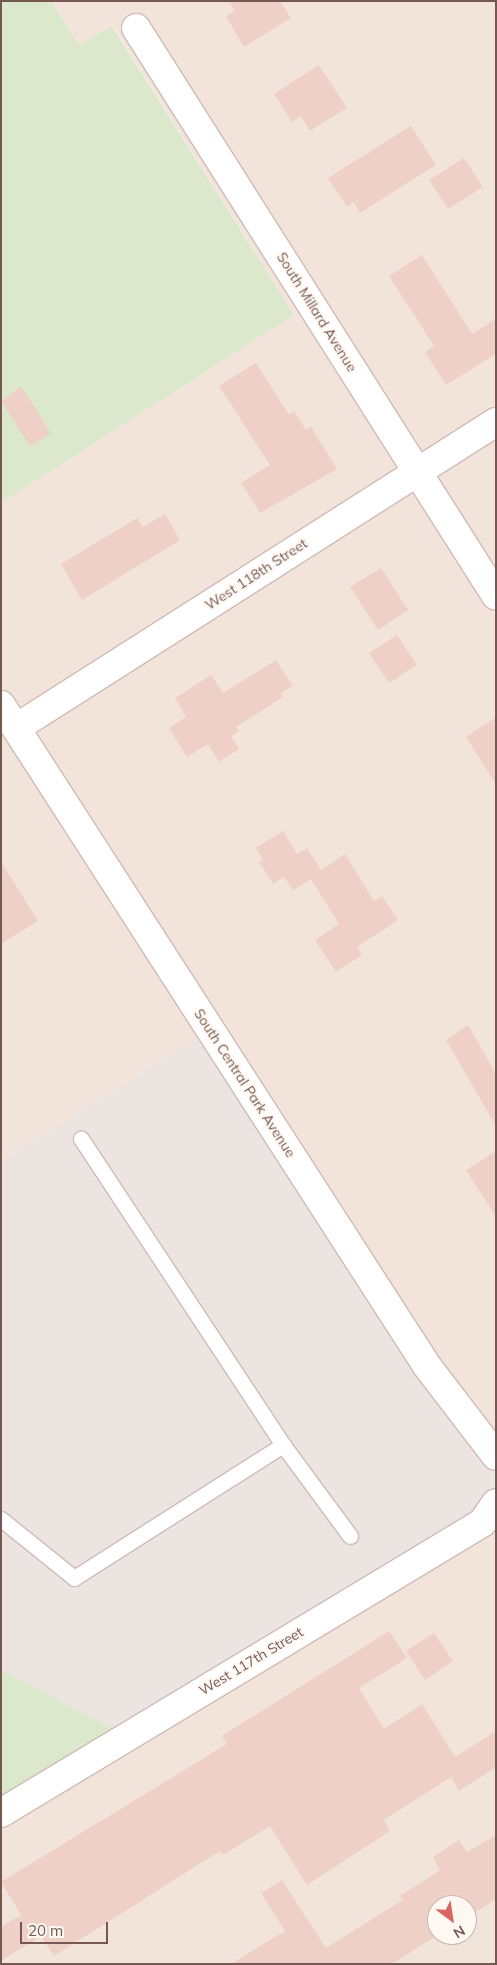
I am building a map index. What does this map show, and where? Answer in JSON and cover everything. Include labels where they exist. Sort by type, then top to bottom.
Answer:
[{"type":"street","name":"South Millard Avenue","points":[[136,28],[418,470],[496,596]]},
{"type":"street","name":"West 118th Street","points":[[16,728],[496,422]]},
{"type":"street","name":"South Central Park Avenue","points":[[1,705],[426,1366],[496,1456]]},
{"type":"street","name":"West 117th Street","points":[[1,1813],[482,1523],[496,1504]]},
{"type":"lane","points":[[81,1139],[283,1446],[350,1536]]},
{"type":"lane","points":[[1,1519],[74,1578],[283,1446]]},
{"type":"shaded area","points":[[51,1],[496,1],[496,1455],[219,1024],[1,1161],[1,503],[294,315],[113,26],[79,45]]},
{"type":"shaded area","points":[[219,1024],[496,1455],[496,1497],[119,1731],[1,1670],[1,1161]]},
{"type":"shaded area","points":[[496,1497],[496,1964],[1,1964],[1,1804]]},
{"type":"green space","points":[[1,1],[51,1],[79,45],[112,26],[294,315],[1,503]]},
{"type":"green space","points":[[1,1670],[119,1731],[1,1804]]},
{"type":"building","points":[[229,1],[280,1],[291,18],[244,47],[226,16],[235,11]]},
{"type":"building","points":[[319,65],[347,108],[310,131],[301,116],[292,122],[274,94]]},
{"type":"building","points":[[411,126],[436,165],[360,213],[354,202],[347,207],[328,178]]},
{"type":"building","points":[[464,158],[483,187],[448,209],[429,180]]},
{"type":"building","points":[[422,255],[472,334],[496,319],[496,354],[446,385],[425,352],[434,346],[389,276]]},
{"type":"building","points":[[256,363],[289,415],[294,411],[306,430],[311,427],[337,469],[260,513],[241,483],[270,465],[219,386]]},
{"type":"building","points":[[21,386],[51,433],[30,446],[1,401]]},
{"type":"building","points":[[165,514],[180,540],[82,600],[61,564],[137,518],[143,527]]},
{"type":"building","points":[[381,568],[408,610],[378,630],[350,587]]},
{"type":"building","points":[[397,635],[417,665],[389,683],[369,653]]},
{"type":"building","points":[[276,660],[293,686],[281,693],[283,697],[236,727],[239,731],[231,736],[239,749],[219,762],[208,744],[187,757],[169,728],[186,717],[175,698],[211,675],[223,693]]},
{"type":"building","points":[[496,717],[496,784],[466,737]]},
{"type":"building","points":[[283,831],[297,854],[307,848],[321,870],[345,854],[374,901],[382,896],[398,920],[357,947],[362,955],[336,972],[315,940],[339,924],[311,879],[293,890],[284,877],[273,884],[259,862],[263,860],[256,848]]},
{"type":"building","points":[[1,862],[38,921],[1,944]]},
{"type":"building","points":[[468,1025],[496,1074],[496,1126],[446,1040]]},
{"type":"building","points":[[496,1151],[496,1217],[466,1170]]},
{"type":"building","points":[[389,1631],[407,1658],[359,1688],[384,1729],[422,1704],[455,1757],[496,1731],[496,1767],[459,1791],[451,1777],[384,1820],[390,1831],[307,1885],[270,1826],[223,1855],[220,1851],[54,1956],[41,1936],[1,1961],[1,1927],[21,1915],[1,1882],[227,1744],[222,1736]]},
{"type":"building","points":[[434,1633],[453,1661],[425,1680],[406,1651]]},
{"type":"building","points":[[496,1835],[496,1899],[477,1911],[477,1895],[427,1895],[427,1942],[392,1964],[231,1964],[285,1931],[261,1893],[282,1880],[326,1948],[403,1900],[400,1896],[440,1870],[433,1857],[459,1840],[467,1852]]}]
